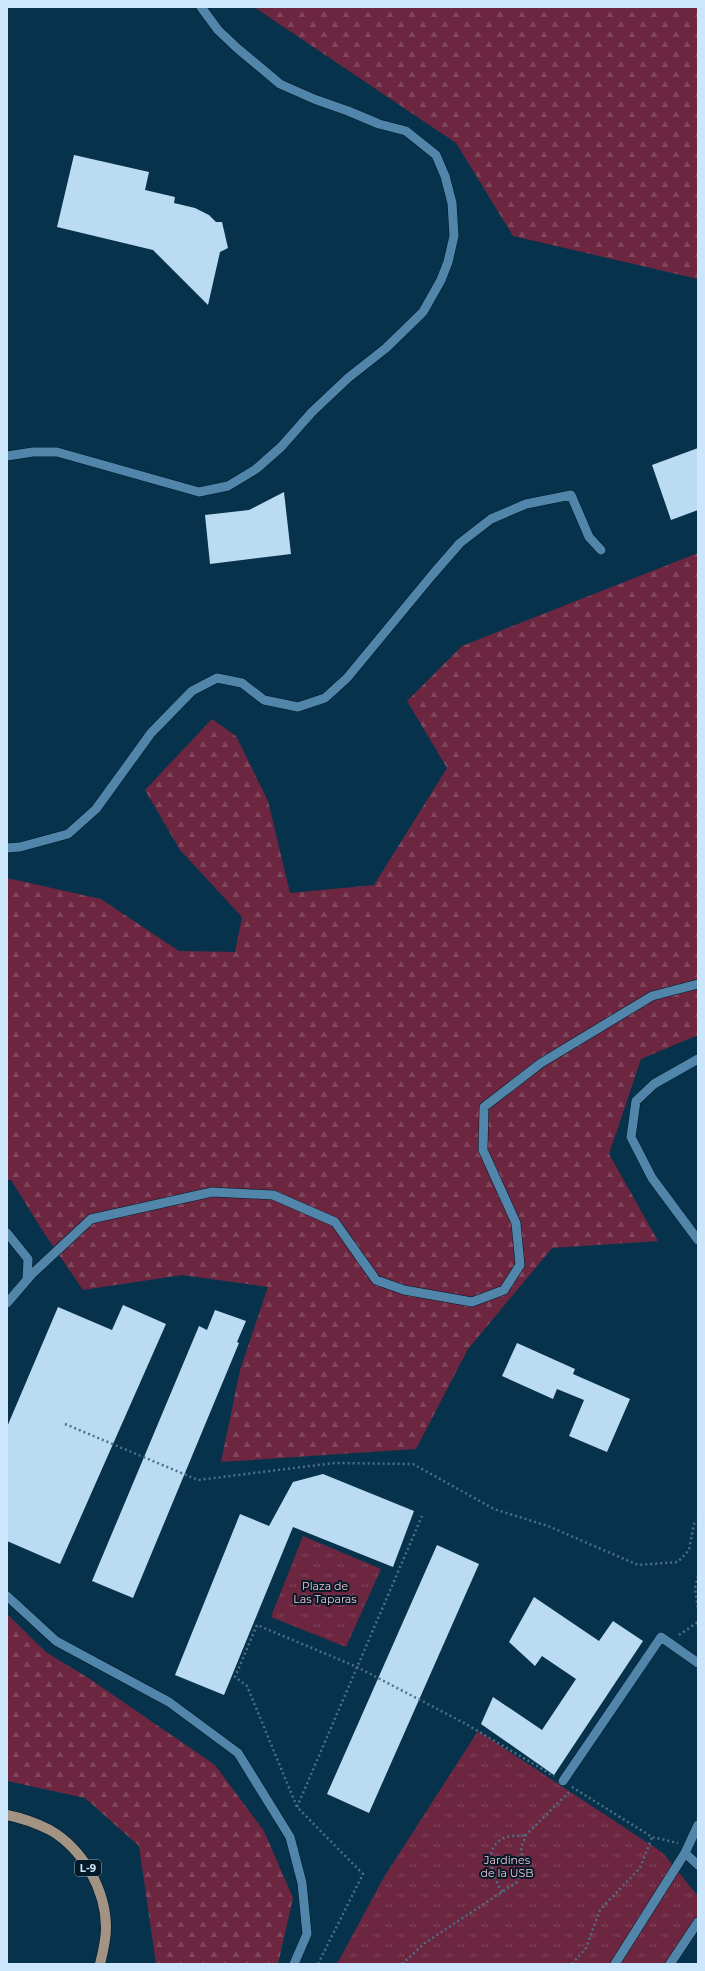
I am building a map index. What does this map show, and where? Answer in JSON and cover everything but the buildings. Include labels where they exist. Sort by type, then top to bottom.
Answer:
[{"type":"main road","name":"L-9","points":[[7,1815],[28,1820],[51,1831],[69,1846],[93,1875],[104,1907],[106,1928],[100,1964]]},
{"type":"lane","points":[[7,456],[33,452],[57,452],[199,492],[228,486],[256,469],[281,447],[312,412],[348,378],[397,338],[423,312],[441,280],[448,262],[454,236],[452,203],[445,176],[436,156],[406,132],[379,124],[280,84],[218,30],[201,7]]},
{"type":"lane","points":[[7,848],[20,847],[68,834],[96,809],[151,733],[192,691],[217,678],[242,683],[264,700],[298,707],[325,698],[348,678],[460,543],[491,519],[526,504],[571,495],[589,537],[601,550]]},
{"type":"lane","points":[[7,1303],[27,1280],[91,1219],[212,1192],[274,1195],[335,1222],[376,1280],[404,1290],[472,1302],[504,1290],[520,1265],[516,1223],[483,1150],[484,1107],[541,1063],[652,996],[698,984]]},
{"type":"lane","points":[[698,1060],[654,1084],[636,1101],[631,1137],[652,1178],[698,1240]]},
{"type":"lane","points":[[7,1234],[28,1259],[27,1280]]},
{"type":"lane","points":[[7,1596],[56,1641],[169,1702],[238,1753],[290,1837],[302,1884],[307,1934],[294,1964]]},
{"type":"lane","points":[[563,1781],[661,1637],[698,1663]]},
{"type":"lane","points":[[615,1964],[686,1849],[698,1825]]},
{"type":"lane","points":[[686,1849],[698,1865]]},
{"type":"lane","points":[[670,1964],[698,1922]]},
{"type":"path","points":[[64,1424],[198,1480],[334,1463],[413,1464],[494,1509],[548,1526],[638,1565],[678,1562],[689,1550],[694,1524],[698,1520]]},
{"type":"path","points":[[297,1807],[422,1516]]},
{"type":"path","points":[[698,1576],[695,1588],[698,1610]]},
{"type":"path","points":[[672,1644],[680,1634],[698,1622]]},
{"type":"path","points":[[318,1964],[363,1874],[297,1807],[247,1686],[235,1677],[257,1625],[357,1667],[466,1724],[563,1781],[652,1837],[686,1849]]},
{"type":"path","points":[[402,1964],[425,1943],[516,1882],[522,1874],[524,1867],[521,1848],[526,1835],[573,1788]]},
{"type":"path","points":[[502,1892],[491,1868],[491,1852],[496,1844],[505,1837],[526,1835]]},
{"type":"path","points":[[572,1964],[586,1948],[600,1910],[640,1868],[652,1837]]},
{"type":"green space","points":[[254,7],[698,7],[698,279],[513,236],[456,143]]},
{"type":"green space","points":[[698,553],[698,1035],[641,1059],[609,1154],[658,1241],[552,1248],[468,1349],[416,1449],[221,1462],[240,1370],[268,1287],[182,1275],[83,1290],[44,1233],[11,1180],[7,1180],[7,878],[101,899],[179,951],[235,952],[242,917],[180,850],[145,790],[212,719],[236,736],[268,801],[290,893],[374,885],[447,768],[407,701],[462,646]]},
{"type":"green space","name":"Plaza de Las Taparas","points":[[303,1536],[381,1569],[346,1647],[271,1617]]},
{"type":"green space","points":[[7,1614],[47,1653],[87,1677],[215,1765],[264,1831],[293,1898],[278,1964],[156,1964],[139,1846],[85,1798],[7,1781]]},
{"type":"green space","name":"Jardines de la USB","points":[[478,1731],[663,1853],[697,1895],[697,1928],[673,1964],[337,1964],[384,1877]]}]
